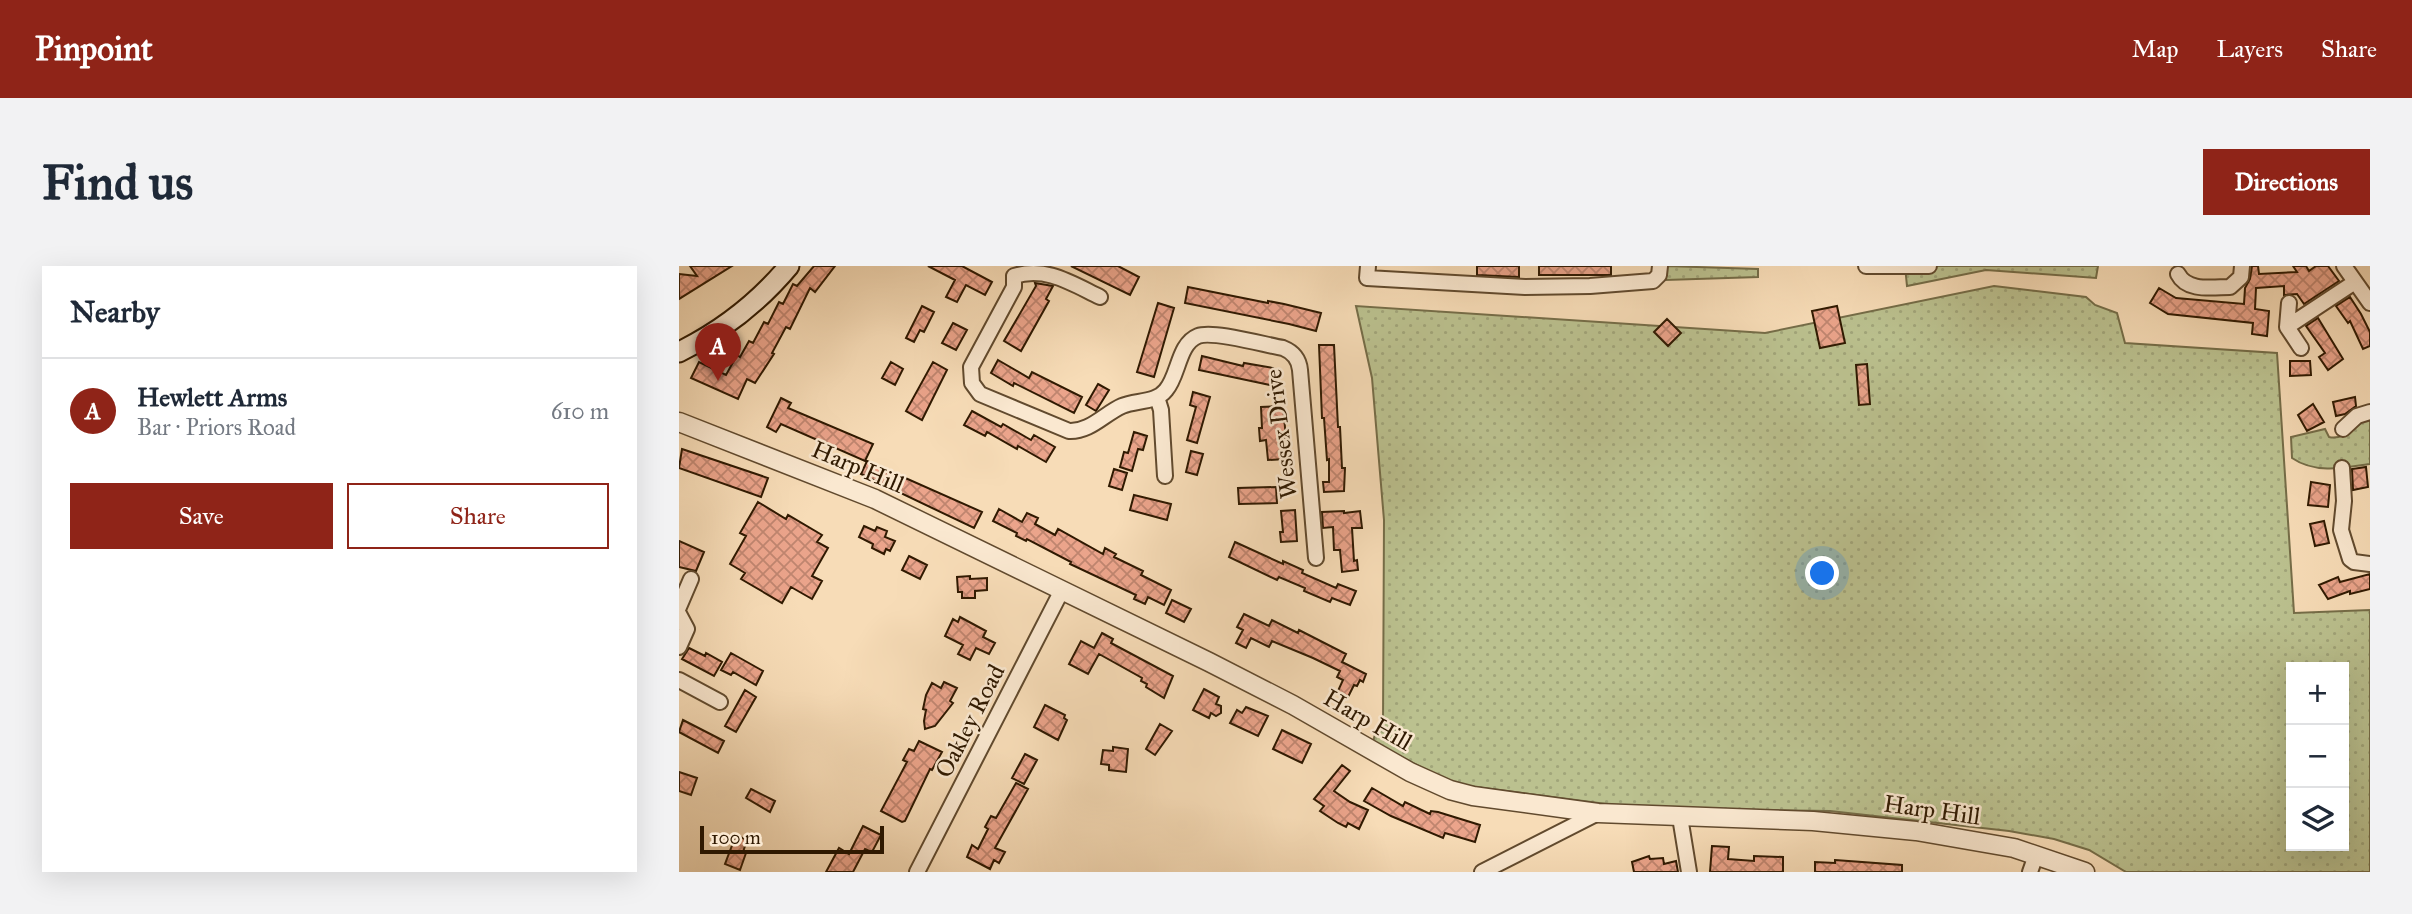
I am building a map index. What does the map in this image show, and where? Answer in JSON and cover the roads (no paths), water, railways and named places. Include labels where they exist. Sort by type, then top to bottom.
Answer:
[{"type":"main road","points":[[679,352],[711,335],[739,315],[763,295],[789,266]]},
{"type":"street","points":[[1002,266],[1014,275]]},
{"type":"street","points":[[1368,266],[1367,278],[1525,287],[1653,281],[1659,275],[1660,266]]},
{"type":"street","points":[[1866,266],[1929,266]]},
{"type":"street","points":[[2178,274],[2188,285],[2230,287],[2241,276],[2242,266]]},
{"type":"street","points":[[2344,266],[2370,303]]},
{"type":"street","points":[[1014,275],[1031,269],[1046,270],[1100,297]]},
{"type":"street","points":[[1014,275],[1014,287],[971,367],[972,383],[980,394],[1063,429],[1075,431],[1084,429],[1118,407],[1157,397],[1161,410],[1165,476]]},
{"type":"street","points":[[2287,327],[2355,282]]},
{"type":"street","points":[[2289,303],[2287,327],[2301,348]]},
{"type":"street","name":"Wessex Drive","points":[[1157,397],[1169,386],[1188,343],[1199,335],[1211,334],[1283,348],[1295,356],[1300,370],[1316,558]]},
{"type":"street","points":[[2343,429],[2362,413],[2370,412]]},
{"type":"street","name":"Harp Hill","points":[[679,422],[875,499],[1293,705],[1436,785],[1473,796],[1598,813],[1769,819],[1865,826],[1967,839],[2033,863],[2085,872]]},
{"type":"street","points":[[2343,468],[2341,530],[2350,559],[2370,564]]},
{"type":"street","points":[[679,607],[691,579]]},
{"type":"street","name":"Oakley Road","points":[[917,872],[1062,590]]},
{"type":"street","points":[[679,614],[687,629],[679,646]]},
{"type":"street","points":[[679,680],[720,702]]},
{"type":"street","points":[[1482,872],[1598,813]]},
{"type":"street","points":[[1680,817],[1689,872]]},
{"type":"place","name":"Hewlett Arms","points":[[718,381]]}]
